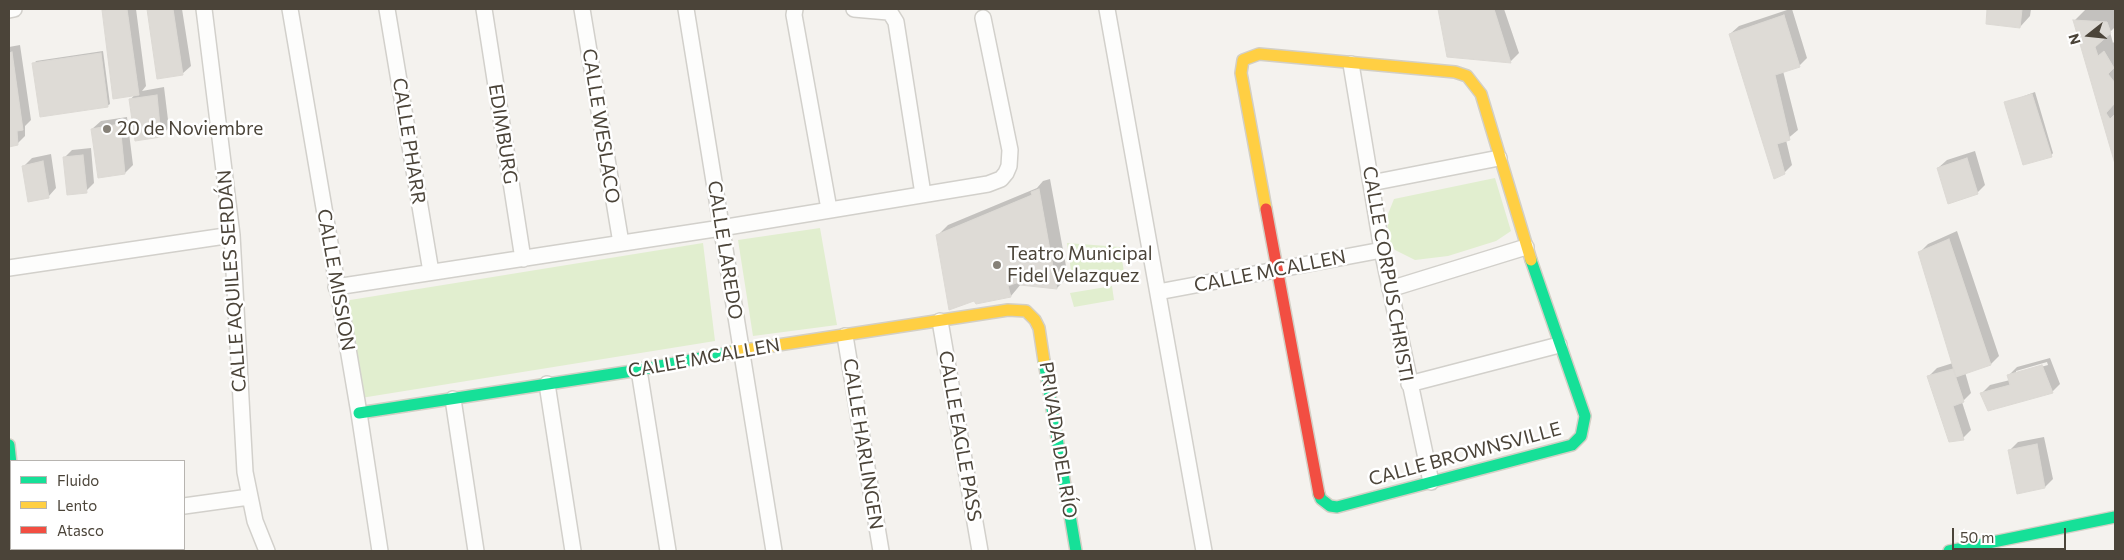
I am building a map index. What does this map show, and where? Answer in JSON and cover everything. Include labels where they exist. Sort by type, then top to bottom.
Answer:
[{"type":"street","points":[[9,10],[14,9]]},
{"type":"street","name":"CALLE AQUILES SERDÁN","points":[[204,9],[232,235],[245,472],[249,497],[267,551]]},
{"type":"street","name":"CALLE MISSION","points":[[290,9],[336,287],[359,412],[380,551]]},
{"type":"street","name":"CALLE PHARR","points":[[387,9],[431,272]]},
{"type":"street","name":"EDIMBURG","points":[[484,9],[523,259]]},
{"type":"street","name":"CALLE WESLACO","points":[[582,9],[621,243]]},
{"type":"street","name":"CALLE LAREDO","points":[[686,9],[774,551]]},
{"type":"street","points":[[795,9],[829,208]]},
{"type":"street","points":[[854,9],[888,12],[894,17],[898,28],[924,194]]},
{"type":"street","points":[[1107,9],[1204,551]]},
{"type":"street","points":[[336,287],[722,228],[829,208],[988,184],[1001,179],[1006,174],[1010,150],[983,18]]},
{"type":"street","name":"CALLE BROWNSVILLE","points":[[1259,54],[1351,64],[1455,72],[1468,76],[1481,94],[1499,158],[1526,248],[1584,416],[1581,436],[1572,445],[1337,507],[1330,506],[1321,499],[1317,489],[1242,73],[1244,60],[1259,54]]},
{"type":"street","name":"CALLE CORPUS CHRISTI","points":[[1351,64],[1382,250],[1408,384],[1431,482]]},
{"type":"street","points":[[1371,183],[1499,158]]},
{"type":"street","points":[[9,268],[232,235]]},
{"type":"street","points":[[1390,289],[1526,248]]},
{"type":"street","name":"CALLE MCALLEN","points":[[1158,292],[1382,250]]},
{"type":"street","name":"CALLE MCALLEN","points":[[359,412],[639,370],[741,350],[845,336],[1008,310],[1026,311],[1035,320],[1039,328]]},
{"type":"street","name":"CALLE EAGLE PASS","points":[[940,321],[980,551]]},
{"type":"street","name":"PRIVADA DEL RÍO","points":[[1039,328],[1076,551]]},
{"type":"street","name":"CALLE HARLINGEN","points":[[845,336],[881,551]]},
{"type":"street","points":[[1408,384],[1559,345]]},
{"type":"street","points":[[639,370],[668,551]]},
{"type":"street","points":[[547,384],[573,551]]},
{"type":"street","points":[[453,399],[476,551]]},
{"type":"street","points":[[9,444],[11,460]]},
{"type":"street","points":[[185,506],[249,497]]},
{"type":"street","points":[[1949,551],[2115,517]]},
{"type":"green space","points":[[1495,178],[1511,231],[1496,241],[1448,256],[1415,260],[1395,250],[1387,240],[1388,214],[1394,199]]},
{"type":"green space","points":[[820,228],[837,325],[753,336],[738,240]]},
{"type":"green space","points":[[703,243],[715,341],[361,398],[344,301]]},
{"type":"green space","points":[[1067,243],[1120,247],[1124,272],[1073,284]]},
{"type":"green space","points":[[1112,286],[1114,300],[1074,307],[1070,293]]},
{"type":"building","points":[[127,9],[139,95],[113,99],[102,10]]},
{"type":"building","points":[[147,9],[173,9],[183,75],[157,79]]},
{"type":"building","points":[[1438,9],[1494,9],[1511,63],[1447,57]]},
{"type":"building","points":[[1987,9],[2022,9],[2020,28],[1986,24]]},
{"type":"building","points":[[1784,15],[1800,67],[1775,75],[1790,140],[1777,144],[1785,174],[1774,179],[1729,34]]},
{"type":"building","points":[[2073,20],[2107,22],[2111,33],[2095,47],[2098,56],[2104,51],[2114,68],[2108,74],[2115,83],[2115,103],[2106,113],[2110,119],[2115,114],[2115,164]]},
{"type":"building","points":[[12,52],[23,130],[17,131],[18,145],[9,147],[9,53]]},
{"type":"building","points":[[101,53],[108,107],[40,117],[32,63]]},
{"type":"building","points":[[2032,94],[2052,157],[2023,165],[2004,102]]},
{"type":"building","points":[[157,95],[161,137],[135,141],[129,99]]},
{"type":"building","points":[[120,124],[125,174],[98,178],[91,129]]},
{"type":"building","points":[[83,155],[87,193],[67,195],[63,157]]},
{"type":"building","points":[[1967,158],[1978,194],[1948,204],[1937,168]]},
{"type":"building","points":[[43,161],[49,198],[28,202],[22,166]]},
{"type":"building","name":"Teatro Municipal Fidel Velazquez","points":[[1039,189],[1057,289],[1020,285],[1019,282],[1008,286],[1011,297],[976,304],[974,301],[949,310],[936,235],[1032,195],[1031,192]]},
{"type":"building","points":[[1949,239],[1991,365],[1956,377],[1918,252]]},
{"type":"building","points":[[2042,365],[2053,393],[1988,411],[1980,393],[2010,385],[2007,375]]},
{"type":"building","points":[[1953,369],[1964,402],[1953,406],[1964,440],[1949,442],[1927,376]]},
{"type":"building","points":[[2037,444],[2045,488],[2017,494],[2008,450]]},
{"type":"traffic: fast","points":[[1319,494],[1321,499],[1330,506],[1337,507],[1572,445],[1581,436],[1585,416],[1531,260]]},
{"type":"traffic: fast","points":[[359,413],[639,370],[732,352]]},
{"type":"traffic: fast","points":[[1044,361],[1076,551]]},
{"type":"traffic: fast","points":[[9,445],[11,460]]},
{"type":"traffic: fast","points":[[1949,551],[2115,517]]},
{"type":"traffic: slow","points":[[1259,54],[1455,72],[1467,76],[1481,94],[1531,260]]},
{"type":"traffic: slow","points":[[1259,54],[1243,60],[1241,73],[1266,209]]},
{"type":"traffic: slow","points":[[732,352],[1008,310],[1026,311],[1035,320],[1039,328],[1044,361]]},
{"type":"traffic: jam","points":[[1266,209],[1319,494]]},
{"type":"place","name":"20 de Noviembre","points":[[107,129]]},
{"type":"place","name":"Teatro Municipal Fidel Velazquez","points":[[997,265]]}]
